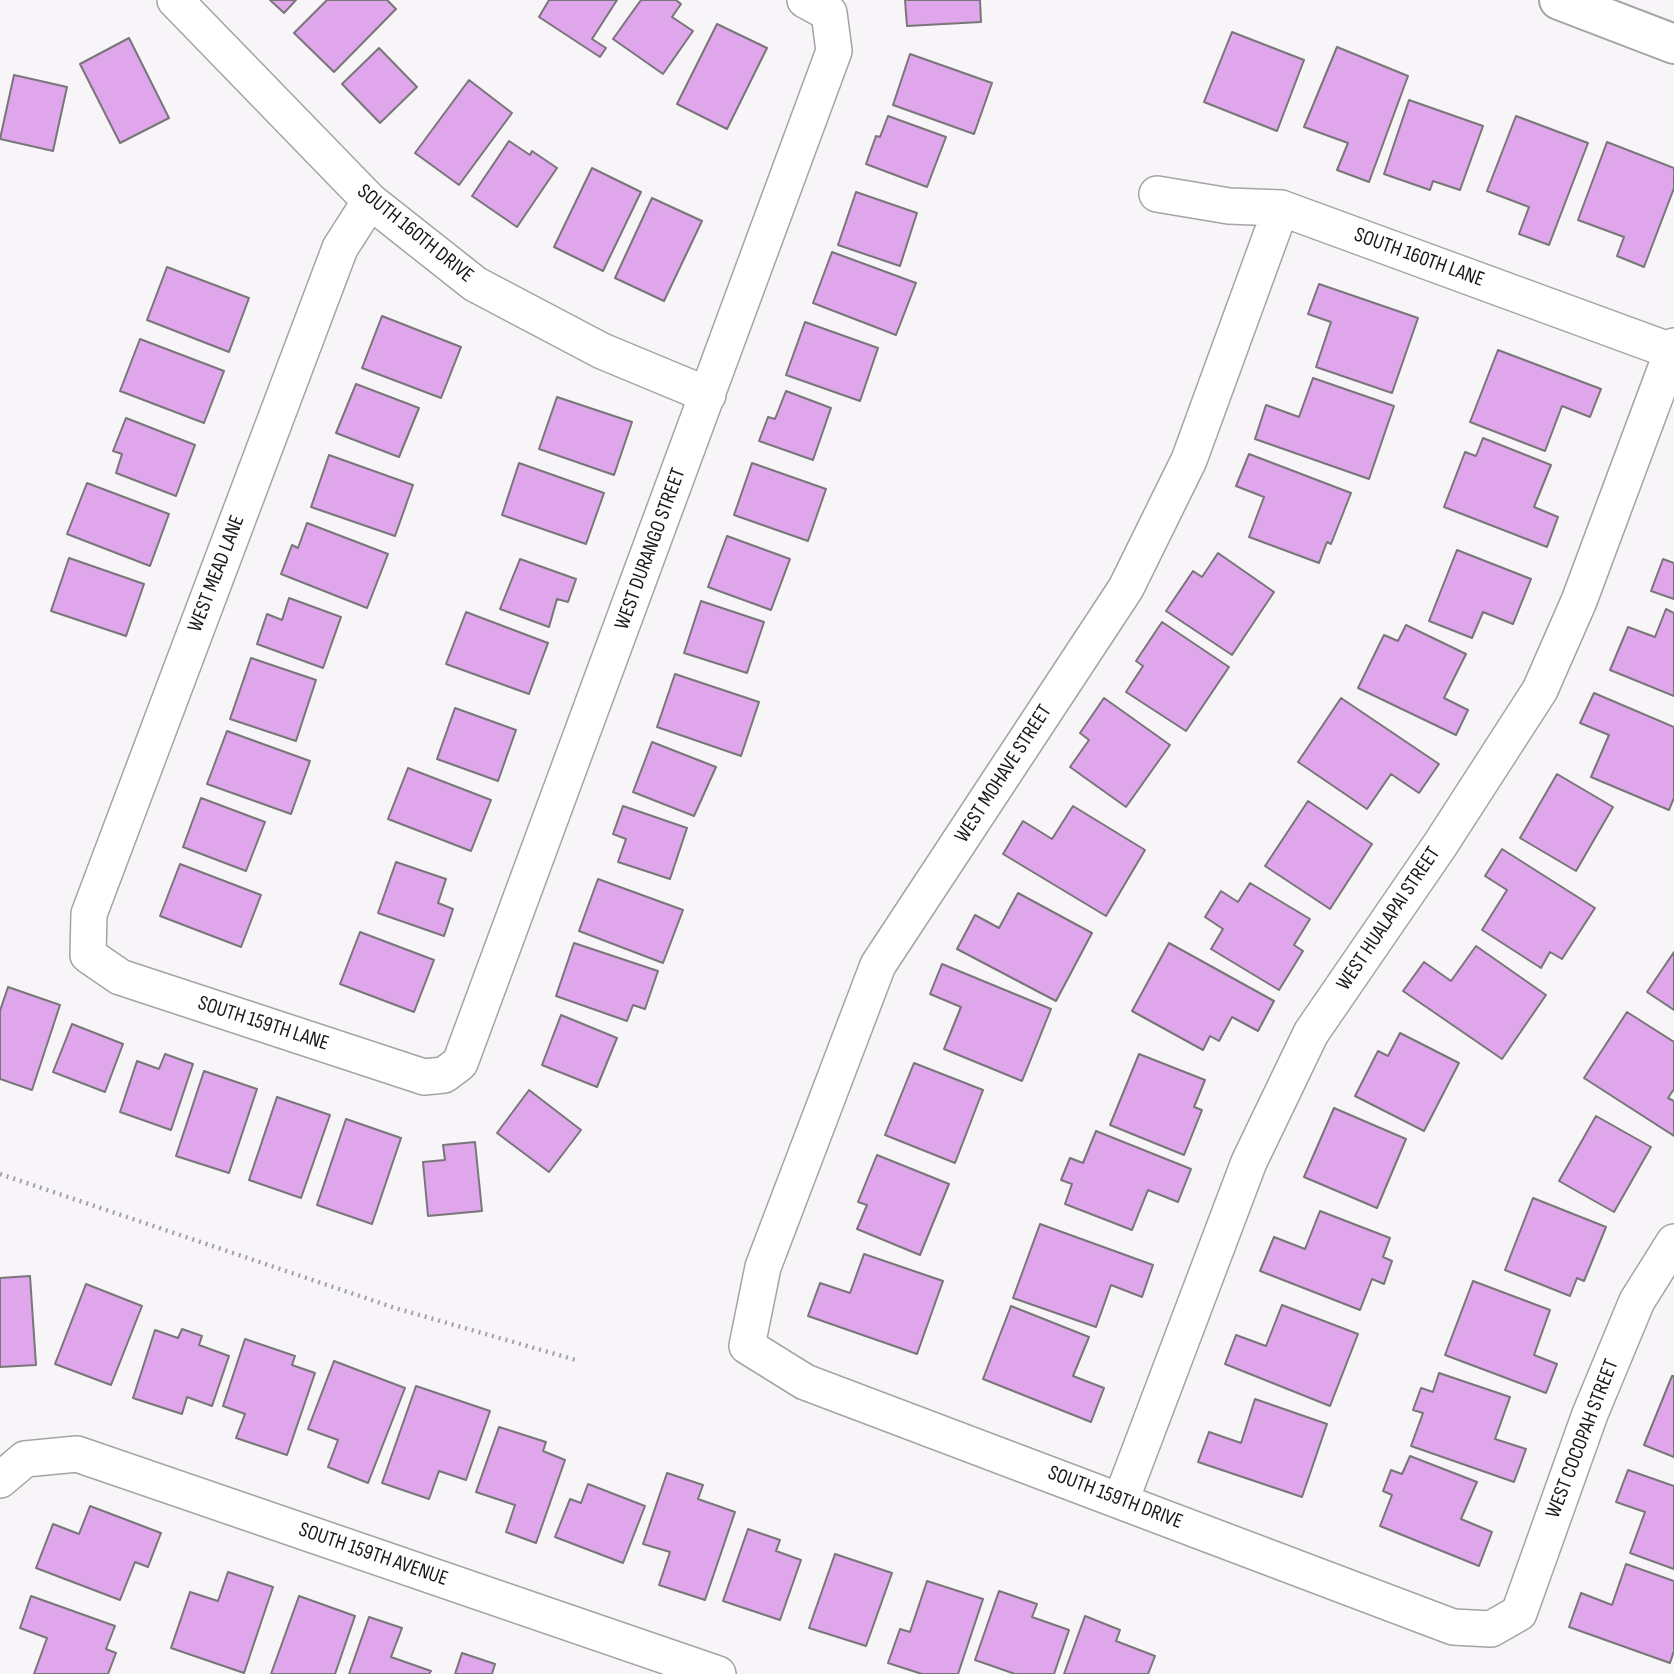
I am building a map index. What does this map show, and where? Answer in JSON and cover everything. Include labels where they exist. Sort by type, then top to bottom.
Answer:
[{"type":"street","name":"SOUTH 160TH DRIVE","points":[[175,0],[370,201],[475,284],[602,351],[708,395]]},
{"type":"street","points":[[1559,0],[1674,44]]},
{"type":"street","name":"WEST DURANGO STREET","points":[[444,1075],[460,1063],[834,51],[817,6]]},
{"type":"street","name":"SOUTH 160TH LANE","points":[[1157,194],[1229,206],[1281,208],[1673,350]]},
{"type":"street","name":"WEST MEAD LANE","points":[[88,955],[89,914],[340,248],[370,201]]},
{"type":"street","name":"WEST MOHAVE STREET","points":[[747,1346],[763,1267],[878,965],[1126,588],[1189,460],[1281,208]]},
{"type":"street","name":"WEST HUALAPAI STREET","points":[[1121,1500],[1249,1163],[1288,1080],[1311,1033],[1440,845],[1540,690],[1579,601],[1673,350]]},
{"type":"street","name":"SOUTH 159TH LANE","points":[[88,955],[120,977],[424,1077],[444,1075]]},
{"type":"street","name":"WEST COCOPAH STREET","points":[[1491,1629],[1519,1613],[1590,1414],[1631,1314],[1674,1242]]},
{"type":"street","name":"SOUTH 159TH DRIVE","points":[[747,1346],[805,1382],[1453,1628],[1491,1629]]},
{"type":"street","name":"SOUTH 159TH AVENUE","points":[[12,1469],[77,1454],[718,1674]]},
{"type":"path","points":[[0,1174],[395,1308],[576,1360]]},
{"type":"building","points":[[270,0],[296,0],[284,13]]},
{"type":"building","points":[[327,0],[387,0],[396,9],[334,72],[294,33]]},
{"type":"building","points":[[549,0],[617,0],[592,39],[606,48],[600,57],[539,17]]},
{"type":"building","points":[[641,0],[676,0],[681,4],[672,17],[693,31],[663,74],[613,39]]},
{"type":"building","points":[[905,0],[980,0],[981,22],[907,26]]},
{"type":"building","points":[[717,24],[767,48],[727,129],[677,104]]},
{"type":"building","points":[[1232,32],[1304,60],[1277,131],[1204,102]]},
{"type":"building","points":[[129,38],[169,118],[120,143],[80,64]]},
{"type":"building","points":[[1337,47],[1408,76],[1369,182],[1337,170],[1348,143],[1304,127]]},
{"type":"building","points":[[379,48],[417,87],[380,123],[342,84]]},
{"type":"building","points":[[910,54],[992,83],[974,134],[893,105]]},
{"type":"building","points":[[14,75],[67,87],[53,151],[0,139]]},
{"type":"building","points":[[469,80],[512,113],[459,185],[415,153]]},
{"type":"building","points":[[1409,100],[1483,126],[1460,190],[1433,181],[1430,190],[1384,174]]},
{"type":"building","points":[[888,116],[946,137],[927,187],[866,164],[876,136],[880,137]]},
{"type":"building","points":[[1516,116],[1588,143],[1549,245],[1519,234],[1529,207],[1487,191]]},
{"type":"building","points":[[509,141],[530,155],[532,151],[557,168],[517,227],[472,196]]},
{"type":"building","points":[[1607,142],[1674,168],[1674,188],[1644,267],[1617,256],[1624,237],[1578,220]]},
{"type":"building","points":[[592,168],[641,192],[603,271],[554,247]]},
{"type":"building","points":[[856,192],[917,213],[900,266],[838,245]]},
{"type":"building","points":[[652,198],[702,221],[664,301],[615,278]]},
{"type":"building","points":[[832,252],[916,283],[896,335],[813,303]]},
{"type":"building","points":[[167,267],[249,298],[229,352],[147,320]]},
{"type":"building","points":[[1319,284],[1418,318],[1392,393],[1316,367],[1331,322],[1308,314]]},
{"type":"building","points":[[382,316],[461,347],[441,398],[362,368]]},
{"type":"building","points":[[805,322],[878,348],[860,401],[786,375]]},
{"type":"building","points":[[140,339],[224,371],[204,423],[120,391]]},
{"type":"building","points":[[1498,350],[1601,389],[1590,417],[1562,406],[1545,451],[1470,422]]},
{"type":"building","points":[[1313,378],[1394,406],[1369,479],[1255,439],[1266,405],[1299,417]]},
{"type":"building","points":[[356,384],[419,408],[399,457],[336,433]]},
{"type":"building","points":[[786,391],[831,408],[813,460],[759,441],[768,417],[775,419]]},
{"type":"building","points":[[557,397],[632,422],[614,475],[539,449]]},
{"type":"building","points":[[126,418],[195,445],[176,496],[116,473],[122,454],[113,451]]},
{"type":"building","points":[[1483,438],[1551,465],[1534,507],[1558,517],[1547,547],[1444,507],[1465,452],[1476,456]]},
{"type":"building","points":[[1249,454],[1351,493],[1331,544],[1327,542],[1319,563],[1249,537],[1264,497],[1236,486]]},
{"type":"building","points":[[329,455],[413,485],[395,536],[311,507]]},
{"type":"building","points":[[519,463],[604,493],[586,544],[502,515]]},
{"type":"building","points":[[752,463],[826,489],[808,541],[734,515]]},
{"type":"building","points":[[87,483],[169,514],[150,566],[67,534]]},
{"type":"building","points":[[307,523],[388,554],[367,608],[281,574],[292,545],[298,548]]},
{"type":"building","points":[[727,536],[790,559],[771,610],[708,587]]},
{"type":"building","points":[[1457,550],[1531,579],[1513,624],[1483,612],[1472,638],[1429,621]]},
{"type":"building","points":[[1218,553],[1274,592],[1232,655],[1166,611],[1193,571],[1202,577]]},
{"type":"building","points":[[69,558],[144,584],[126,636],[51,611]]},
{"type":"building","points":[[520,559],[576,579],[568,602],[557,599],[549,627],[500,609]]},
{"type":"building","points":[[1663,559],[1674,563],[1674,599],[1651,591]]},
{"type":"building","points":[[289,598],[341,617],[323,668],[257,644],[267,614],[282,620]]},
{"type":"building","points":[[701,601],[764,622],[747,673],[684,653]]},
{"type":"building","points":[[1666,609],[1674,613],[1674,696],[1610,670],[1628,627],[1655,637]]},
{"type":"building","points":[[466,612],[548,643],[529,694],[446,664]]},
{"type":"building","points":[[1162,622],[1229,667],[1186,731],[1126,692],[1143,666],[1136,661]]},
{"type":"building","points":[[1406,625],[1466,654],[1444,698],[1468,710],[1456,735],[1358,688],[1384,635],[1398,641]]},
{"type":"building","points":[[251,658],[316,680],[296,741],[230,719]]},
{"type":"building","points":[[675,674],[759,702],[741,756],[657,727]]},
{"type":"building","points":[[1594,693],[1674,727],[1674,798],[1669,810],[1591,777],[1609,735],[1580,723]]},
{"type":"building","points":[[1104,698],[1170,745],[1126,807],[1070,767],[1089,740],[1080,733]]},
{"type":"building","points":[[1341,698],[1439,764],[1419,793],[1391,774],[1367,809],[1298,762]]},
{"type":"building","points":[[455,708],[516,730],[498,781],[437,759]]},
{"type":"building","points":[[227,731],[310,761],[291,814],[207,784]]},
{"type":"building","points":[[652,742],[716,767],[694,816],[633,792]]},
{"type":"building","points":[[408,768],[491,800],[471,851],[388,819]]},
{"type":"building","points":[[1557,774],[1613,807],[1576,871],[1520,838]]},
{"type":"building","points":[[201,798],[265,822],[246,871],[183,847]]},
{"type":"building","points":[[1308,801],[1372,844],[1330,909],[1265,866]]},
{"type":"building","points":[[623,806],[687,828],[670,879],[618,862],[626,839],[613,834]]},
{"type":"building","points":[[1073,806],[1145,850],[1106,916],[1003,854],[1023,821],[1052,839]]},
{"type":"building","points":[[1502,849],[1595,908],[1562,959],[1550,952],[1541,968],[1482,930],[1507,890],[1485,876]]},
{"type":"building","points":[[396,862],[446,879],[438,903],[453,909],[444,936],[378,913]]},
{"type":"building","points":[[180,864],[261,895],[241,947],[160,916]]},
{"type":"building","points":[[598,879],[683,910],[663,963],[579,931]]},
{"type":"building","points":[[1250,883],[1310,919],[1294,945],[1303,951],[1279,990],[1211,949],[1223,929],[1205,917],[1221,891],[1238,902]]},
{"type":"building","points":[[1018,893],[1092,933],[1056,1001],[957,949],[975,915],[999,928]]},
{"type":"building","points":[[360,932],[434,960],[414,1012],[340,984]]},
{"type":"building","points":[[574,943],[658,971],[645,1009],[633,1005],[627,1021],[556,996]]},
{"type":"building","points":[[1169,943],[1274,1001],[1258,1031],[1232,1017],[1219,1041],[1210,1036],[1203,1050],[1132,1011]]},
{"type":"building","points":[[1476,946],[1546,995],[1502,1059],[1403,991],[1424,962],[1451,981]]},
{"type":"building","points":[[1674,952],[1674,1010],[1647,992]]},
{"type":"building","points":[[942,964],[1051,1009],[1022,1081],[944,1049],[961,1007],[930,994]]},
{"type":"building","points":[[8,987],[60,1005],[32,1090],[0,1079],[0,1011]]},
{"type":"building","points":[[1627,1012],[1674,1042],[1674,1089],[1668,1098],[1674,1101],[1674,1136],[1584,1078]]},
{"type":"building","points":[[561,1015],[617,1038],[597,1087],[542,1065]]},
{"type":"building","points":[[72,1024],[123,1044],[105,1092],[53,1072]]},
{"type":"building","points":[[1400,1033],[1459,1063],[1424,1131],[1355,1096],[1378,1051],[1388,1056]]},
{"type":"building","points":[[165,1054],[193,1064],[171,1130],[120,1112],[137,1061],[159,1069]]},
{"type":"building","points":[[1139,1054],[1205,1080],[1194,1107],[1202,1110],[1184,1155],[1110,1125]]},
{"type":"building","points":[[914,1063],[983,1090],[955,1163],[885,1135]]},
{"type":"building","points":[[204,1071],[257,1089],[229,1173],[176,1156]]},
{"type":"building","points":[[529,1090],[581,1130],[549,1172],[497,1133]]},
{"type":"building","points":[[277,1097],[330,1115],[301,1198],[249,1180]]},
{"type":"building","points":[[1334,1108],[1406,1139],[1377,1208],[1304,1177]]},
{"type":"building","points":[[1596,1116],[1651,1147],[1614,1212],[1559,1181]]},
{"type":"building","points":[[346,1119],[401,1138],[372,1224],[317,1205]]},
{"type":"building","points":[[1096,1131],[1191,1169],[1178,1202],[1148,1190],[1132,1230],[1065,1204],[1072,1184],[1061,1180],[1070,1158],[1083,1163]]},
{"type":"building","points":[[475,1142],[482,1211],[428,1216],[423,1162],[445,1160],[443,1145]]},
{"type":"building","points":[[877,1155],[949,1184],[920,1255],[857,1229],[867,1205],[858,1202]]},
{"type":"building","points":[[1533,1198],[1606,1227],[1584,1281],[1577,1278],[1570,1296],[1505,1270]]},
{"type":"building","points":[[1320,1211],[1390,1238],[1383,1257],[1392,1261],[1384,1284],[1372,1279],[1360,1310],[1260,1271],[1274,1237],[1305,1249]]},
{"type":"building","points":[[1040,1224],[1153,1265],[1142,1297],[1111,1285],[1096,1327],[1013,1298]]},
{"type":"building","points":[[864,1254],[943,1281],[917,1354],[808,1316],[820,1283],[850,1293]]},
{"type":"building","points":[[30,1276],[36,1365],[0,1367],[0,1278]]},
{"type":"building","points":[[1473,1281],[1550,1310],[1534,1355],[1557,1364],[1546,1393],[1445,1355]]},
{"type":"building","points":[[86,1284],[142,1306],[111,1385],[55,1364]]},
{"type":"building","points":[[1282,1305],[1358,1334],[1330,1406],[1225,1364],[1236,1335],[1266,1346]]},
{"type":"building","points":[[1011,1306],[1089,1337],[1073,1376],[1104,1388],[1091,1422],[983,1379]]},
{"type":"building","points":[[182,1329],[202,1336],[199,1345],[229,1356],[212,1406],[187,1397],[182,1414],[133,1398],[155,1330],[178,1338]]},
{"type":"building","points":[[245,1339],[295,1356],[292,1365],[315,1373],[287,1455],[236,1438],[245,1414],[223,1406]]},
{"type":"building","points":[[334,1361],[405,1388],[368,1483],[328,1467],[338,1440],[308,1429]]},
{"type":"building","points":[[1439,1373],[1510,1397],[1495,1439],[1526,1449],[1514,1482],[1411,1446],[1423,1413],[1413,1410],[1421,1388],[1433,1392]]},
{"type":"building","points":[[1674,1376],[1674,1457],[1644,1445]]},
{"type":"building","points":[[416,1386],[490,1411],[466,1480],[439,1471],[429,1499],[382,1483]]},
{"type":"building","points":[[1255,1399],[1327,1424],[1302,1497],[1198,1462],[1209,1432],[1241,1443]]},
{"type":"building","points":[[499,1427],[546,1442],[543,1451],[565,1460],[536,1543],[506,1532],[515,1505],[476,1492]]},
{"type":"building","points":[[1410,1456],[1477,1482],[1461,1519],[1492,1532],[1479,1566],[1380,1526],[1392,1495],[1383,1491],[1391,1470],[1402,1474]]},
{"type":"building","points":[[1628,1470],[1674,1486],[1674,1569],[1630,1553],[1645,1512],[1616,1502]]},
{"type":"building","points":[[667,1473],[703,1485],[698,1499],[735,1512],[705,1600],[659,1585],[670,1552],[643,1544]]},
{"type":"building","points":[[588,1484],[645,1506],[623,1563],[555,1537],[570,1499],[581,1503]]},
{"type":"building","points":[[90,1506],[161,1533],[148,1567],[135,1562],[120,1600],[36,1568],[53,1524],[79,1534]]},
{"type":"building","points":[[748,1529],[780,1540],[776,1551],[801,1560],[780,1620],[723,1601]]},
{"type":"building","points":[[835,1554],[892,1573],[866,1646],[809,1628]]},
{"type":"building","points":[[1626,1564],[1674,1581],[1674,1651],[1670,1663],[1569,1627],[1581,1593],[1612,1605]]},
{"type":"building","points":[[228,1572],[273,1587],[244,1673],[171,1648],[190,1592],[218,1601]]},
{"type":"building","points":[[927,1581],[983,1599],[958,1674],[922,1674],[888,1663],[900,1629],[910,1632]]},
{"type":"building","points":[[999,1591],[1037,1604],[1032,1617],[1069,1630],[1054,1674],[1015,1674],[975,1660]]},
{"type":"building","points":[[31,1596],[115,1626],[106,1649],[116,1653],[108,1674],[34,1674],[47,1638],[20,1628]]},
{"type":"building","points":[[299,1596],[355,1616],[335,1674],[271,1674]]},
{"type":"building","points":[[1085,1616],[1120,1630],[1116,1641],[1155,1656],[1148,1674],[1064,1674]]},
{"type":"building","points":[[369,1617],[402,1628],[391,1657],[431,1671],[429,1674],[349,1674]]},
{"type":"building","points":[[462,1653],[495,1664],[492,1674],[455,1674]]}]
